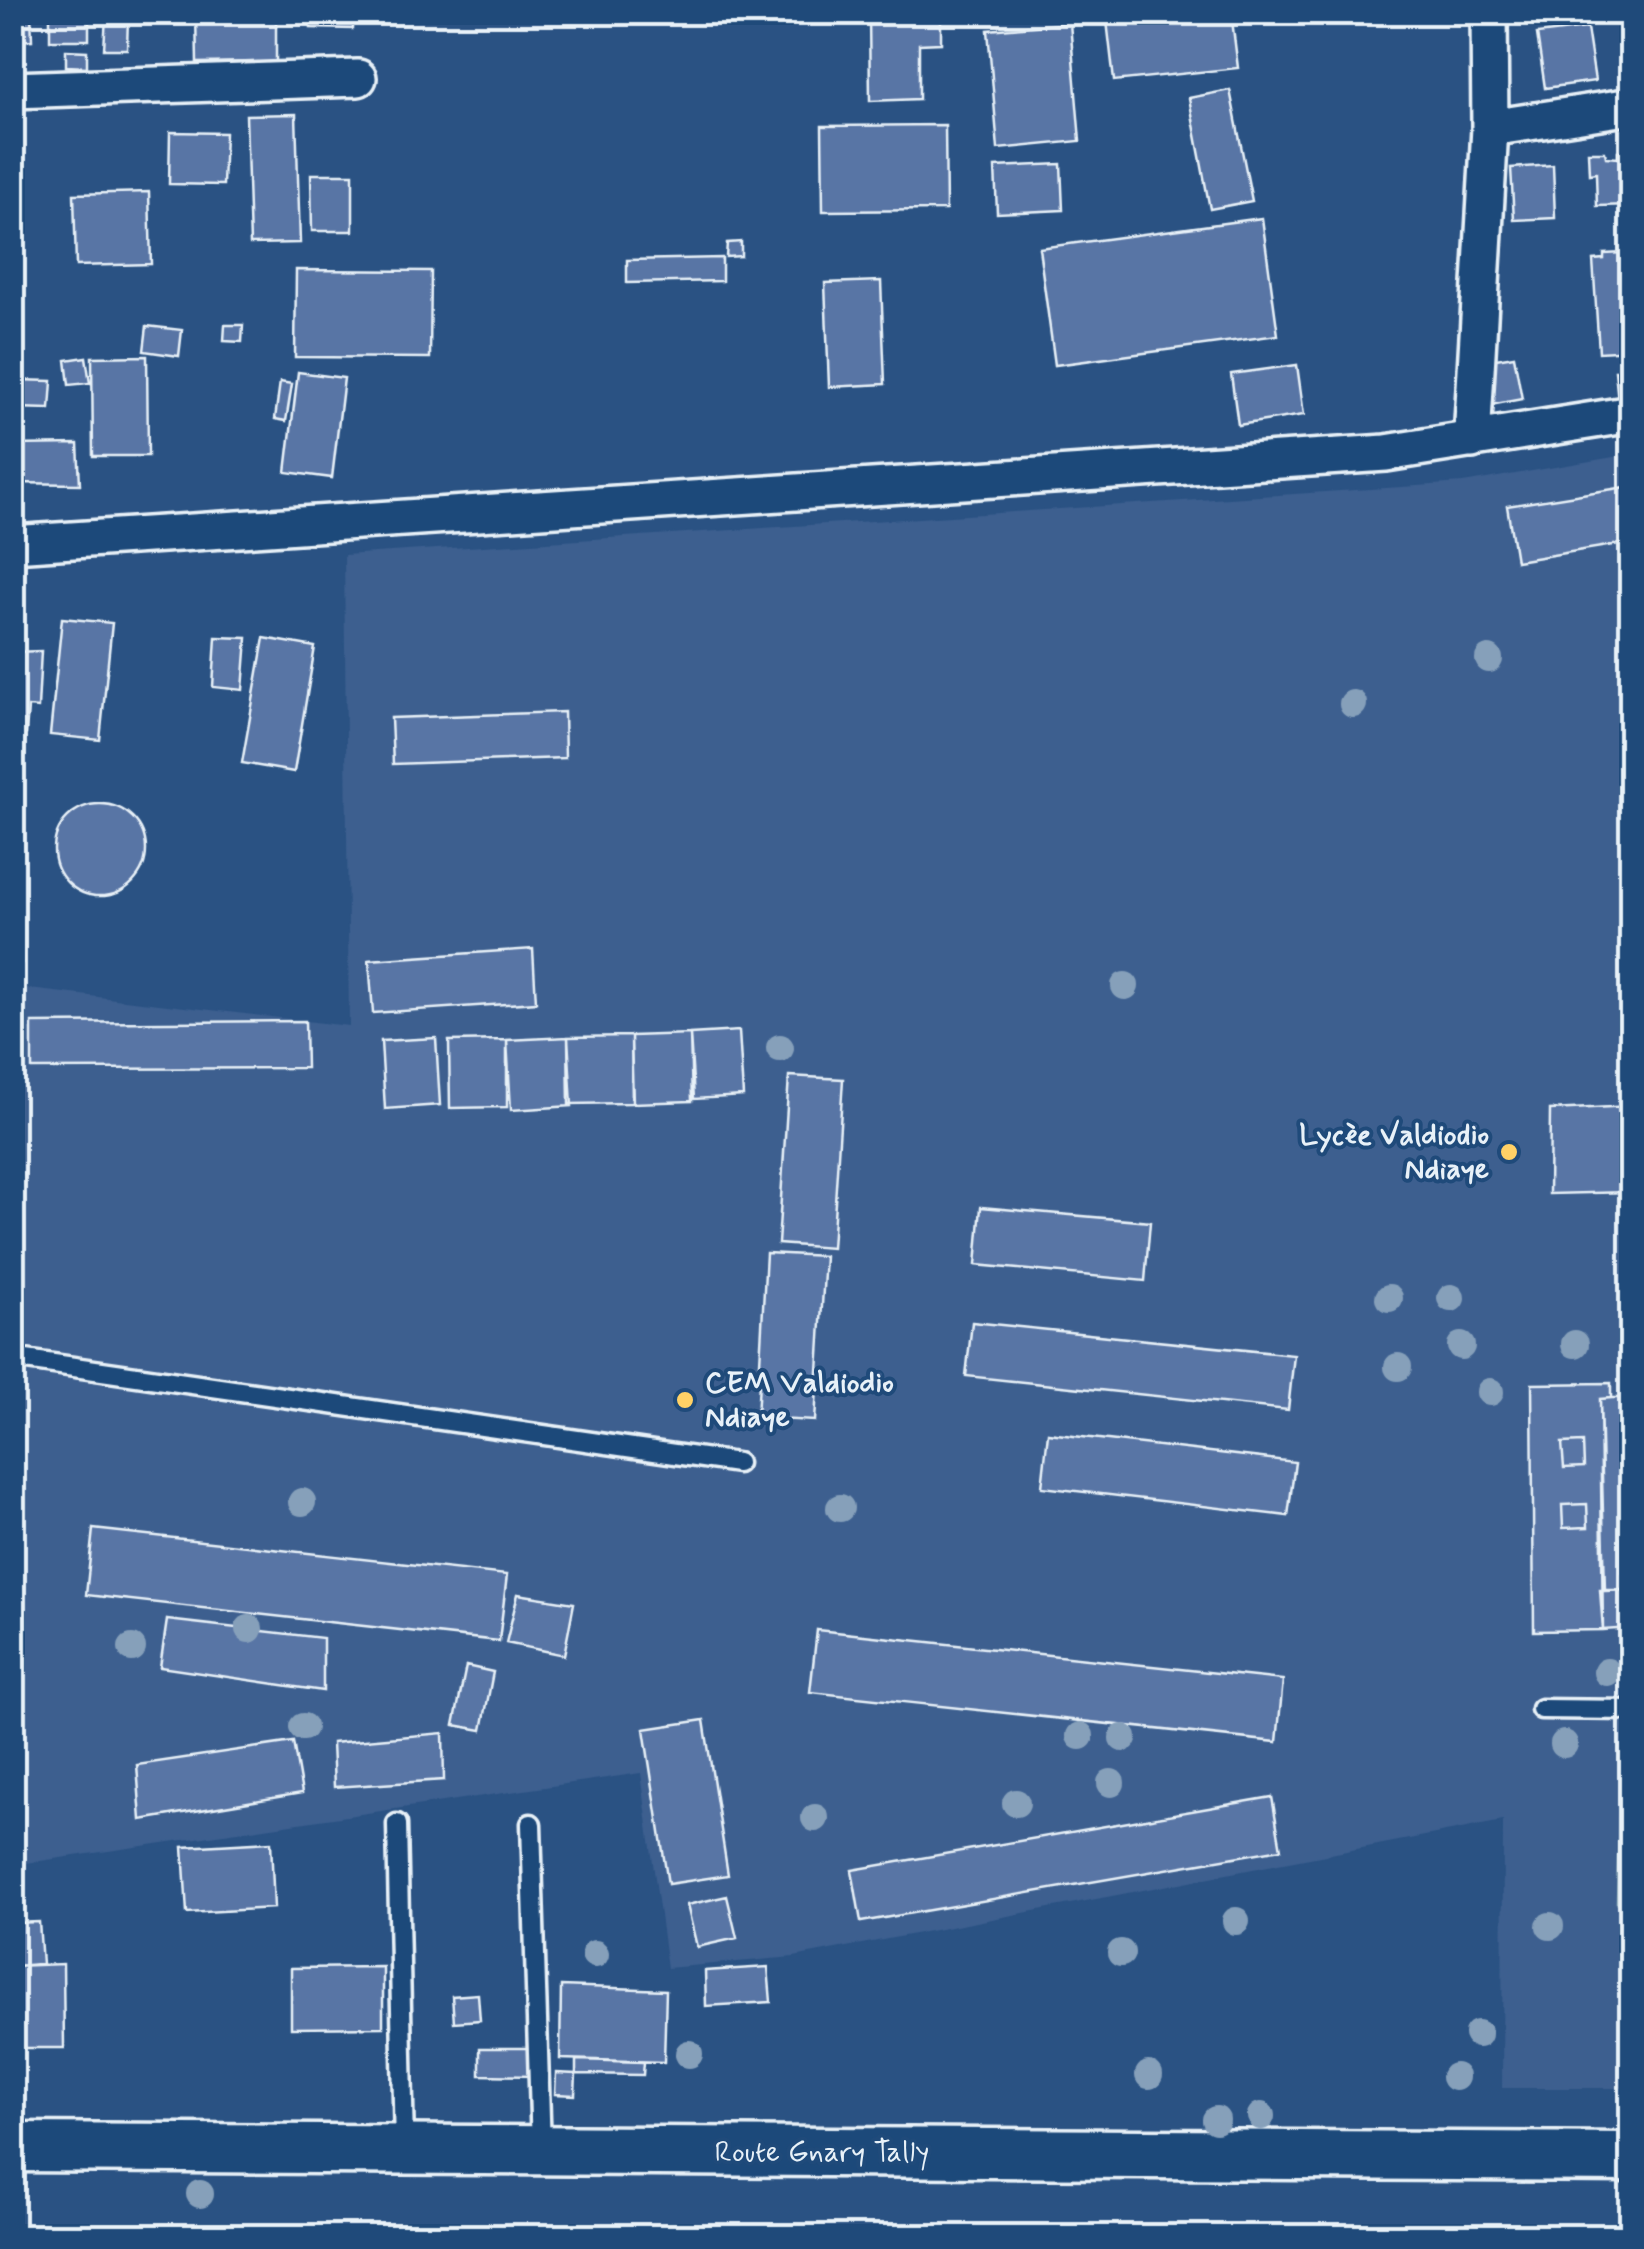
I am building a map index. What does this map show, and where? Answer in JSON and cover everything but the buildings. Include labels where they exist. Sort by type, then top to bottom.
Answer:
[{"type":"street","points":[[1472,440],[1490,128],[1489,12]]},
{"type":"street","points":[[12,90],[358,78]]},
{"type":"street","points":[[1490,128],[1632,106]]},
{"type":"street","points":[[12,544],[1386,453],[1632,414]]},
{"type":"street","name":"Route Gnary Tally","points":[[12,2147],[1632,2157]]},
{"type":"lane","points":[[12,1358],[737,1463]]},
{"type":"lane","points":[[1540,1709],[1632,1710]]},
{"type":"lane","points":[[397,1824],[404,2150]]},
{"type":"lane","points":[[530,1824],[542,2151]]},
{"type":"shaded area","name":"CEM Valdiodio Ndiaye","points":[[1631,454],[1631,2088],[1502,2088],[1503,1821],[794,1957],[667,1968],[641,1773],[13,1865],[12,987],[349,1026],[344,555],[1463,483]]},
{"type":"green space","points":[[1620,1780],[1631,1780],[1631,1903],[1617,1902]]},
{"type":"place","name":"Lycèe Valdiodio Ndiaye","points":[[1509,1152]]},
{"type":"place","name":"CEM Valdiodio Ndiaye","points":[[685,1400]]}]
